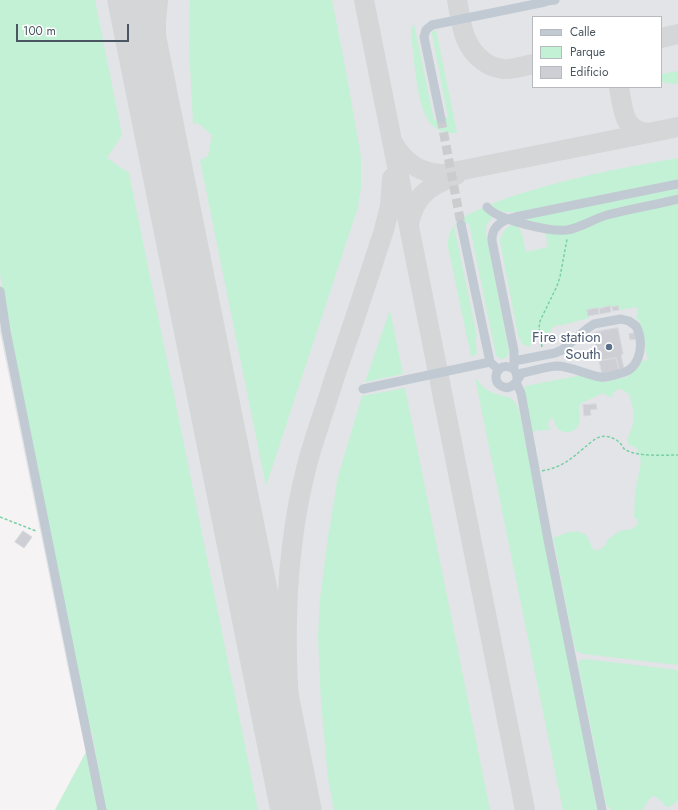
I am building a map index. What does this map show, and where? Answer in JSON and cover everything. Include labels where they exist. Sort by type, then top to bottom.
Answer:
[{"type":"lane","points":[[532,0],[545,2]]},
{"type":"lane","points":[[441,119],[424,37],[426,30],[432,25],[555,0]]},
{"type":"lane","points":[[602,810],[521,393],[516,381],[517,376],[514,365],[514,351],[492,237],[497,226],[508,219],[678,184]]},
{"type":"lane","points":[[486,207],[496,214],[523,224],[551,230],[565,231],[608,215],[678,199]]},
{"type":"lane","points":[[461,224],[490,362],[498,370]]},
{"type":"lane","points":[[0,291],[6,331],[102,810]]},
{"type":"lane","points":[[617,320],[625,320],[636,326],[641,343],[637,360],[626,373],[599,377],[565,367],[556,366],[522,373],[510,387],[507,388],[500,386],[498,383],[496,376],[498,370],[504,366],[514,365],[543,356],[562,350],[594,324],[617,320]]},
{"type":"lane","points":[[363,389],[490,362]]},
{"type":"path","points":[[543,356],[539,328],[540,321],[560,276],[566,240],[576,228]]},
{"type":"path","points":[[536,472],[556,468],[568,461],[599,437],[606,436],[619,442],[625,450],[652,455],[678,455]]},
{"type":"path","points":[[0,517],[36,531]]},
{"type":"shaded area","points":[[0,0],[678,0],[678,810],[55,810],[86,752],[0,332]]},
{"type":"green space","points":[[0,0],[95,0],[122,135],[107,158],[129,173],[258,810],[105,810],[92,731],[89,729],[0,274]]},
{"type":"green space","points":[[190,0],[332,0],[361,157],[361,188],[357,210],[266,486],[200,160],[208,156],[212,135],[198,123],[193,124],[189,45]]},
{"type":"green space","points":[[414,24],[434,120],[448,117],[432,34],[432,32],[436,30],[457,133],[438,130],[427,119],[423,109],[419,96],[411,33],[411,29]]},
{"type":"green space","points":[[678,71],[678,84],[662,81],[662,74]]},
{"type":"green space","points":[[678,158],[678,180],[517,212],[506,212],[499,210],[491,204],[560,182],[607,171]]},
{"type":"green space","points":[[678,188],[678,197],[562,228],[522,219]]},
{"type":"green space","points":[[678,201],[678,665],[577,652],[574,645],[553,538],[570,532],[583,533],[587,536],[592,548],[597,551],[606,545],[607,540],[620,531],[632,529],[637,525],[638,520],[634,517],[635,494],[641,462],[637,448],[629,445],[627,440],[634,421],[633,408],[629,394],[621,389],[616,390],[613,393],[612,398],[603,393],[580,404],[580,420],[575,430],[568,432],[561,431],[556,426],[552,417],[548,422],[548,426],[551,429],[540,431],[537,429],[532,435],[524,390],[525,386],[583,375],[604,382],[627,377],[642,361],[648,360],[640,322],[636,318],[638,312],[637,307],[619,310],[618,306],[610,308],[609,306],[587,311],[589,318],[557,325],[552,328],[550,332],[531,342],[530,347],[522,344],[518,335],[500,241],[505,230],[514,225],[522,234],[526,252],[548,247],[546,235],[542,230],[597,221]]},
{"type":"green space","points":[[482,208],[493,216],[486,226],[486,234],[509,352],[504,359],[499,358],[496,355],[469,223],[454,226],[463,218]]},
{"type":"green space","points":[[454,226],[477,337],[475,338],[477,353],[472,357],[448,247],[448,239]]},
{"type":"green space","points":[[390,310],[403,374],[365,382]]},
{"type":"green space","points":[[475,378],[487,390],[512,399],[518,407],[520,414],[597,810],[563,810]]},
{"type":"green space","points":[[405,388],[490,810],[334,810],[328,778],[321,703],[318,637],[320,599],[338,477],[362,396]]},
{"type":"green space","points":[[584,659],[678,670],[678,800],[671,806],[667,807],[655,796],[650,798],[641,810],[611,810],[606,804],[578,664],[580,660]]},
{"type":"green space","points":[[86,752],[98,810],[55,810]]},
{"type":"building","points":[[610,306],[611,312],[600,314],[599,309]]},
{"type":"building","points":[[618,306],[619,310],[613,311],[612,307]]},
{"type":"building","points":[[598,308],[599,314],[588,316],[587,310]]},
{"type":"building","name":"Fire station South","points":[[618,328],[624,369],[619,370],[616,358],[599,361],[594,339],[601,337],[600,331]]},
{"type":"building","points":[[600,331],[601,337],[594,339],[593,333]]},
{"type":"building","points":[[635,333],[636,339],[630,340],[629,334]]},
{"type":"building","points":[[616,358],[619,370],[602,374],[599,361]]},
{"type":"building","points":[[596,404],[597,409],[590,410],[591,415],[584,416],[583,405]]},
{"type":"building","points":[[23,531],[32,537],[24,548],[15,542]]},
{"type":"taxiway","points":[[158,0],[156,21],[156,91],[165,157]]},
{"type":"taxiway","points":[[364,0],[525,810]]},
{"type":"taxiway","points":[[457,0],[464,34],[471,48],[483,61],[487,64],[503,69],[532,64]]},
{"type":"taxiway","points":[[662,38],[678,34]]},
{"type":"taxiway","points":[[619,88],[623,110],[628,123],[633,128],[648,133]]},
{"type":"taxiway","points":[[393,143],[402,156],[414,166],[427,172],[443,174],[678,127]]},
{"type":"taxiway","points":[[409,225],[411,215],[419,199],[438,183],[456,175]]},
{"type":"taxiway","points":[[301,810],[295,767],[288,681],[287,637],[291,550],[307,465],[384,230],[390,206],[392,178]]},
{"type":"runway","points":[[133,0],[296,810]]},
{"type":"tunnel","points":[[441,119],[461,224]]},
{"type":"place","name":"Fire station South","points":[[609,347]]}]
